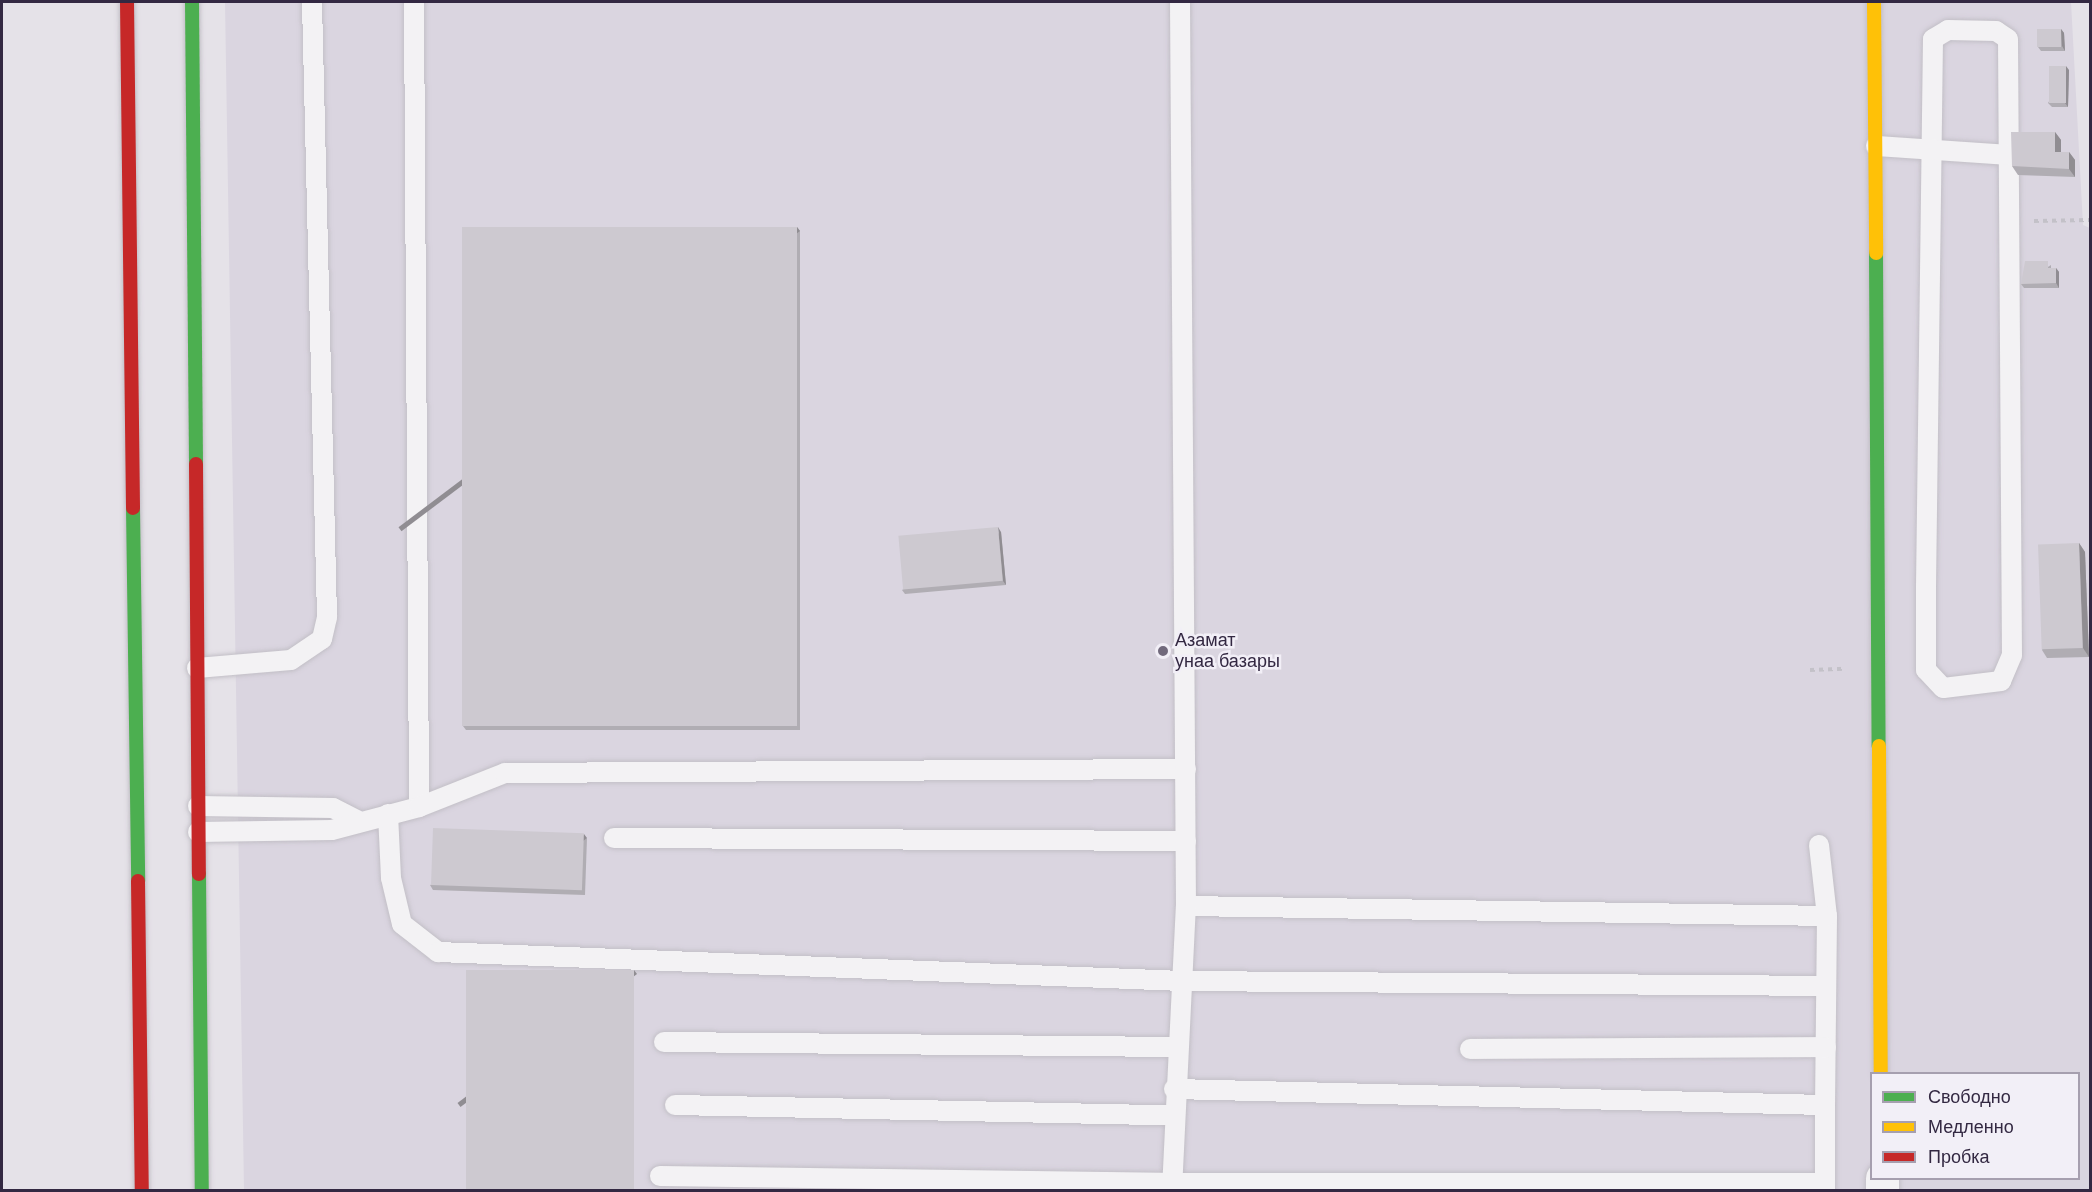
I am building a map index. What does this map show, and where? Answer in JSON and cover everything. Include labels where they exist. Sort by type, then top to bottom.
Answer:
[{"type":"main road","points":[[127,2],[142,1191]]},
{"type":"main road","points":[[192,2],[202,1191]]},
{"type":"main road","points":[[1874,2],[1881,1072]]},
{"type":"lane","points":[[197,668],[291,660],[322,639],[327,617],[312,2]]},
{"type":"lane","points":[[414,2],[419,807]]},
{"type":"lane","points":[[1172,1187],[1174,1089],[1186,906],[1180,2]]},
{"type":"lane","points":[[1948,30],[1996,31],[2008,39],[2007,155],[2013,655],[2001,681],[1943,688],[1926,670],[1932,153],[1933,39],[1948,30]]},
{"type":"lane","points":[[1876,146],[1932,153],[2007,155]]},
{"type":"lane","points":[[198,832],[332,830],[357,820],[419,807],[505,774],[1186,769]]},
{"type":"lane","points":[[198,806],[333,808],[357,820]]},
{"type":"lane","points":[[388,814],[391,878],[402,924],[438,952],[1182,981],[1826,986]]},
{"type":"lane","points":[[614,838],[1186,841]]},
{"type":"lane","points":[[660,1176],[1172,1187],[1825,1187],[1827,916],[1819,844]]},
{"type":"lane","points":[[1186,906],[1827,916]]},
{"type":"lane","points":[[664,1042],[1177,1047]]},
{"type":"lane","points":[[1470,1048],[1826,1047]]},
{"type":"lane","points":[[1174,1089],[1826,1105]]},
{"type":"lane","points":[[675,1105],[1173,1115]]},
{"type":"path","points":[[2009,221],[2091,220]]},
{"type":"shaded area","name":"Азамат унаа базары","points":[[225,2],[2071,2],[2083,225],[2090,228],[2090,1190],[244,1190]]},
{"type":"building","points":[[2037,29],[2061,29],[2061,47],[2037,47]]},
{"type":"building","points":[[2049,66],[2066,66],[2066,103],[2049,103]]},
{"type":"building","points":[[2011,132],[2055,132],[2055,152],[2069,152],[2069,169],[2012,166]]},
{"type":"building","points":[[462,227],[797,227],[797,726],[462,726]]},
{"type":"building","points":[[2025,261],[2048,261],[2048,268],[2056,268],[2056,283],[2021,284]]},
{"type":"building","points":[[998,527],[1003,581],[903,590],[898,536]]},
{"type":"building","points":[[2079,543],[2083,648],[2042,649],[2038,544]]},
{"type":"building","points":[[433,828],[584,833],[582,890],[431,885]]},
{"type":"building","points":[[466,970],[634,970],[634,1190],[466,1190]]},
{"type":"traffic: fast","points":[[192,2],[196,464]]},
{"type":"traffic: fast","points":[[1876,253],[1879,746]]},
{"type":"traffic: fast","points":[[133,508],[138,881]]},
{"type":"traffic: fast","points":[[199,874],[202,1190]]},
{"type":"traffic: slow","points":[[1874,2],[1876,253]]},
{"type":"traffic: slow","points":[[1879,746],[1881,1072]]},
{"type":"traffic: jam","points":[[127,2],[133,508]]},
{"type":"traffic: jam","points":[[196,464],[199,874]]},
{"type":"traffic: jam","points":[[138,881],[142,1190]]},
{"type":"place","name":"Азамат унаа базары","points":[[1163,651]]}]
